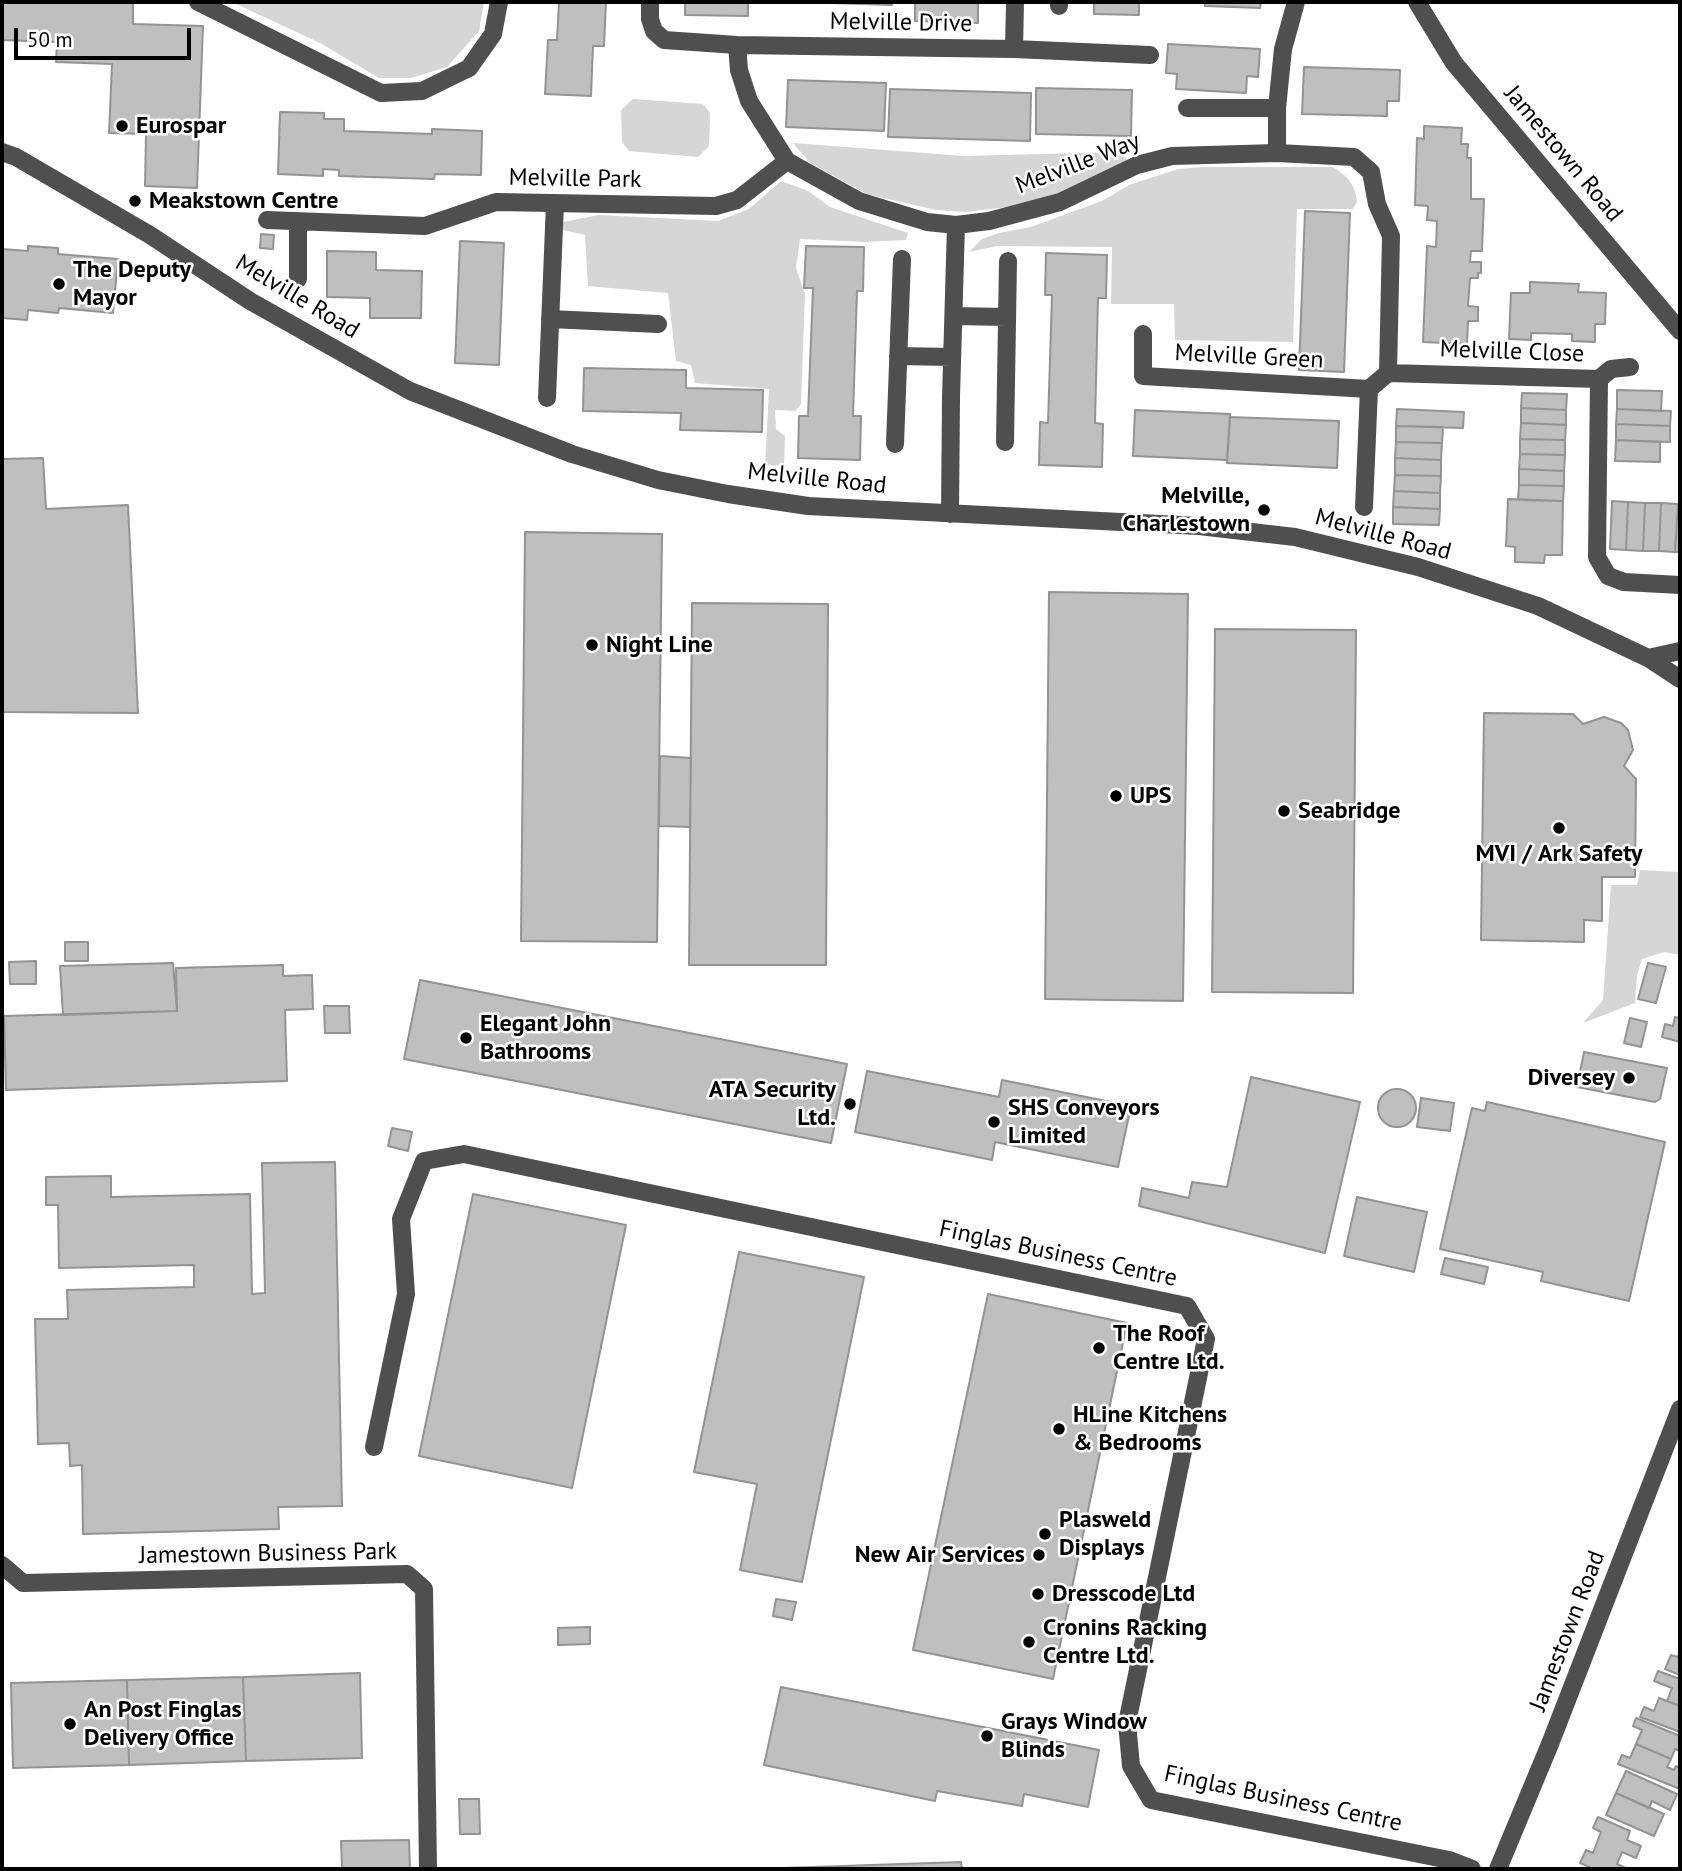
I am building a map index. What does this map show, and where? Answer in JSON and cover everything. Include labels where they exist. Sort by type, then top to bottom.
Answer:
[{"type":"street","points":[[198,2],[381,93],[422,91],[469,68],[494,34],[499,2]]},
{"type":"street","name":"Melville Drive","points":[[650,2],[650,19],[654,31],[664,40],[737,46],[1014,49],[1150,55]]},
{"type":"street","points":[[1014,49],[1015,2]]},
{"type":"street","points":[[1277,152],[1277,108],[1283,49],[1296,2]]},
{"type":"street","name":"Jamestown Road","points":[[1417,2],[1454,63],[1680,331]]},
{"type":"street","name":"Melville Way","points":[[737,46],[739,70],[749,101],[787,161],[859,201],[928,222],[956,225],[989,221],[1060,202],[1138,165],[1172,156],[1277,152],[1354,157],[1371,172],[1377,204],[1391,236],[1388,373]]},
{"type":"street","points":[[1187,108],[1277,108]]},
{"type":"street","name":"Melville Road","points":[[2,152],[16,157],[150,234],[250,301],[410,391],[572,454],[658,480],[808,506],[1199,526],[1295,537],[1418,567],[1538,606],[1648,659],[1680,679]]},
{"type":"street","name":"Melville Park","points":[[267,220],[425,226],[496,202],[716,206],[737,200],[787,161]]},
{"type":"street","points":[[547,398],[555,203]]},
{"type":"street","points":[[298,222],[298,279]]},
{"type":"street","points":[[950,514],[951,357],[956,225]]},
{"type":"street","points":[[895,444],[902,259]]},
{"type":"street","points":[[1005,442],[1008,261]]},
{"type":"street","points":[[954,316],[1007,317]]},
{"type":"street","points":[[550,319],[658,324]]},
{"type":"street","name":"Melville Green","points":[[1143,334],[1143,376],[1368,389]]},
{"type":"street","points":[[898,356],[951,357]]},
{"type":"street","name":"Melville Close","points":[[1388,373],[1599,379],[1611,369],[1630,367]]},
{"type":"street","points":[[1364,507],[1368,389],[1388,373]]},
{"type":"street","points":[[1599,379],[1597,557],[1608,576],[1624,582],[1680,585]]},
{"type":"street","points":[[1648,659],[1680,651]]},
{"type":"street","name":"Finglas Business Centre","points":[[374,1447],[406,1294],[401,1219],[424,1161],[464,1154],[1187,1306],[1206,1339],[1127,1723],[1130,1766],[1151,1800],[1450,1860],[1472,1869]]},
{"type":"street","name":"Jamestown Road","points":[[1498,1869],[1555,1732],[1680,1409]]},
{"type":"street","name":"Jamestown Business Park","points":[[2,1564],[23,1583],[407,1574],[424,1589],[428,1869]]},
{"type":"shaded area","points":[[232,2],[484,2],[479,31],[447,67],[411,78],[379,78],[320,43]]},
{"type":"shaded area","points":[[633,99],[703,104],[710,113],[709,146],[698,157],[629,151],[622,142],[621,110]]},
{"type":"shaded area","points":[[793,143],[964,156],[1121,152],[1130,163],[1062,192],[1008,207],[965,212],[936,210],[867,194],[810,163]]},
{"type":"shaded area","points":[[1332,167],[1352,185],[1357,202],[1353,209],[1297,209],[1293,342],[1175,340],[1174,304],[1111,304],[1112,247],[997,246],[969,252],[982,239],[1031,227],[1102,201],[1129,185],[1178,169]]},
{"type":"shaded area","points":[[781,181],[808,191],[830,207],[908,233],[906,240],[865,242],[800,239],[796,268],[805,294],[801,404],[795,411],[775,410],[776,429],[785,436],[784,466],[765,465],[769,389],[695,383],[691,365],[676,361],[668,293],[588,286],[585,235],[563,230],[563,222],[599,215],[718,221],[749,209]]},
{"type":"shaded area","points":[[1640,870],[1680,872],[1680,955],[1664,952],[1642,959],[1637,975],[1635,1003],[1583,1023],[1603,1000],[1611,885],[1637,885]]},
{"type":"building","points":[[2,2],[133,2],[133,24],[203,26],[197,188],[145,186],[146,134],[109,133],[112,64],[56,62],[57,42],[2,40]]},
{"type":"building","points":[[559,2],[606,2],[604,46],[593,46],[591,96],[545,94],[548,40],[557,40]]},
{"type":"building","points":[[685,2],[748,2],[748,16],[685,15]]},
{"type":"building","points":[[800,2],[892,2],[892,5]]},
{"type":"building","points":[[915,2],[978,2],[978,23],[915,21]]},
{"type":"building","points":[[1094,2],[1139,2],[1139,15],[1094,14]]},
{"type":"building","points":[[1205,2],[1261,2],[1260,8],[1205,6]]},
{"type":"building","points":[[1168,44],[1260,49],[1258,77],[1247,76],[1246,93],[1176,89],[1177,74],[1166,73]]},
{"type":"building","points":[[1304,67],[1400,70],[1399,101],[1387,101],[1387,116],[1302,114]]},
{"type":"building","points":[[788,80],[886,83],[884,131],[786,127]]},
{"type":"building","points":[[1036,88],[1132,90],[1131,136],[1036,134]]},
{"type":"building","points":[[890,89],[1031,93],[1030,141],[888,137]]},
{"type":"building","points":[[280,112],[324,113],[324,119],[344,119],[344,131],[432,134],[432,129],[482,131],[481,175],[435,174],[434,179],[339,176],[339,170],[323,169],[323,176],[278,174]]},
{"type":"building","points":[[1424,126],[1462,128],[1461,144],[1468,144],[1467,158],[1471,158],[1471,199],[1484,199],[1482,251],[1471,251],[1470,262],[1481,262],[1478,278],[1470,278],[1468,306],[1478,307],[1478,321],[1468,321],[1467,344],[1423,342],[1427,246],[1436,247],[1437,221],[1427,220],[1428,206],[1415,205],[1417,138],[1424,139]]},
{"type":"building","points":[[1305,211],[1350,213],[1344,372],[1299,370]]},
{"type":"building","points":[[261,234],[274,235],[273,249],[260,248]]},
{"type":"building","points":[[460,241],[504,243],[499,365],[455,363]]},
{"type":"building","name":"The Deputy Mayor","points":[[28,246],[58,248],[58,254],[118,259],[113,313],[59,308],[58,313],[28,310],[27,320],[2,318],[2,249],[28,251]]},
{"type":"building","points":[[806,246],[864,247],[863,291],[857,291],[853,416],[861,416],[860,460],[798,458],[799,416],[808,416],[813,288],[804,288]]},
{"type":"building","points":[[327,251],[376,252],[376,270],[422,271],[421,318],[370,318],[370,298],[327,297]]},
{"type":"building","points":[[1046,253],[1107,255],[1106,298],[1098,298],[1095,423],[1103,424],[1102,467],[1039,465],[1040,422],[1048,423],[1052,295],[1045,295]]},
{"type":"building","points":[[1530,282],[1579,284],[1578,292],[1606,293],[1605,324],[1595,324],[1595,342],[1572,341],[1572,334],[1531,333],[1531,340],[1509,339],[1511,293],[1530,293]]},
{"type":"building","points":[[584,368],[686,370],[686,388],[763,390],[762,432],[680,430],[681,413],[583,411]]},
{"type":"building","points":[[1617,390],[1662,391],[1661,411],[1617,409]]},
{"type":"building","points":[[1522,393],[1567,394],[1566,410],[1521,408]]},
{"type":"building","points":[[1521,408],[1566,410],[1566,425],[1521,423]]},
{"type":"building","points":[[1397,409],[1464,412],[1463,428],[1396,426]]},
{"type":"building","points":[[1617,409],[1671,411],[1670,426],[1616,424]]},
{"type":"building","points":[[1135,410],[1230,414],[1227,460],[1133,456]]},
{"type":"building","points":[[1230,417],[1339,421],[1337,468],[1227,463]]},
{"type":"building","points":[[1521,423],[1566,425],[1565,440],[1520,439]]},
{"type":"building","points":[[1616,424],[1670,426],[1670,442],[1616,440]]},
{"type":"building","points":[[1396,426],[1443,427],[1442,443],[1396,442]]},
{"type":"building","points":[[1520,439],[1565,440],[1565,455],[1520,454]]},
{"type":"building","points":[[1616,440],[1660,442],[1660,462],[1615,461]]},
{"type":"building","points":[[1396,442],[1442,443],[1441,460],[1395,458]]},
{"type":"building","points":[[1520,454],[1565,455],[1564,471],[1519,469]]},
{"type":"building","points":[[43,458],[46,509],[128,505],[138,713],[2,712],[2,459]]},
{"type":"building","points":[[1395,458],[1441,460],[1441,476],[1395,475]]},
{"type":"building","points":[[1519,469],[1564,471],[1564,486],[1519,485]]},
{"type":"building","points":[[1395,475],[1441,476],[1440,493],[1394,491]]},
{"type":"building","points":[[1519,485],[1564,486],[1563,501],[1518,500]]},
{"type":"building","points":[[1394,491],[1440,493],[1440,509],[1393,507]]},
{"type":"building","points":[[1508,499],[1563,501],[1562,555],[1545,555],[1544,563],[1515,562],[1515,547],[1506,546]]},
{"type":"building","points":[[1612,501],[1628,502],[1626,550],[1610,549]]},
{"type":"building","points":[[1628,502],[1645,503],[1643,551],[1626,550]]},
{"type":"building","points":[[1645,503],[1661,503],[1659,551],[1643,551]]},
{"type":"building","points":[[1661,503],[1678,504],[1675,552],[1659,551]]},
{"type":"building","points":[[1678,504],[1680,552],[1675,552]]},
{"type":"building","points":[[1393,507],[1440,509],[1439,525],[1393,524]]},
{"type":"building","name":"Night Line","points":[[525,532],[662,534],[657,942],[521,941]]},
{"type":"building","name":"UPS","points":[[1049,592],[1188,594],[1183,1001],[1045,999]]},
{"type":"building","points":[[692,603],[828,604],[826,965],[689,965]]},
{"type":"building","name":"Seabridge","points":[[1215,629],[1356,630],[1353,993],[1212,992]]},
{"type":"building","name":"MVI / Ark Safety","points":[[1484,713],[1573,714],[1583,724],[1604,717],[1621,723],[1628,730],[1633,750],[1624,766],[1636,779],[1635,877],[1602,877],[1602,921],[1584,920],[1584,942],[1481,940]]},
{"type":"building","points":[[660,756],[691,758],[690,827],[659,826]]},
{"type":"building","points":[[65,942],[88,942],[88,961],[65,961]]},
{"type":"building","points":[[36,961],[36,984],[10,984],[9,962]]},
{"type":"building","points":[[173,963],[177,1011],[63,1015],[60,966]]},
{"type":"building","points":[[1648,963],[1666,967],[1656,1003],[1638,999]]},
{"type":"building","points":[[283,965],[283,976],[312,975],[313,1009],[285,1010],[287,1081],[6,1090],[4,1016],[177,1011],[176,968]]},
{"type":"building","points":[[420,980],[847,1064],[831,1143],[404,1059]]},
{"type":"building","points":[[324,1006],[349,1006],[350,1033],[325,1033]]},
{"type":"building","points":[[1675,1017],[1680,1018],[1680,1042],[1662,1037],[1665,1024],[1673,1026]]},
{"type":"building","points":[[1630,1018],[1647,1022],[1641,1047],[1624,1043]]},
{"type":"building","points":[[1584,1052],[1667,1068],[1660,1099],[1655,1102],[1577,1087]]},
{"type":"building","points":[[867,1071],[999,1097],[1002,1080],[1131,1106],[1118,1167],[995,1142],[992,1160],[855,1132]]},
{"type":"building","points":[[1251,1077],[1360,1102],[1325,1253],[1139,1206],[1142,1188],[1189,1198],[1192,1182],[1227,1187]]},
{"type":"building","points":[[1397,1089],[1410,1095],[1416,1108],[1410,1121],[1397,1127],[1384,1121],[1378,1108],[1384,1095]]},
{"type":"building","points":[[1421,1098],[1454,1103],[1450,1131],[1417,1127]]},
{"type":"building","points":[[1487,1102],[1665,1142],[1629,1301],[1541,1281],[1543,1272],[1440,1249],[1472,1108],[1485,1111]]},
{"type":"building","points":[[392,1128],[412,1132],[408,1151],[388,1146]]},
{"type":"building","points":[[335,1162],[342,1506],[278,1507],[279,1529],[83,1534],[82,1465],[70,1466],[69,1443],[38,1444],[35,1319],[68,1319],[67,1290],[194,1287],[194,1265],[59,1268],[58,1205],[46,1205],[46,1177],[111,1176],[111,1197],[250,1194],[252,1294],[265,1293],[262,1163]]},
{"type":"building","points":[[473,1194],[626,1225],[572,1488],[419,1456]]},
{"type":"building","points":[[1357,1197],[1427,1212],[1414,1272],[1344,1256]]},
{"type":"building","points":[[739,1252],[864,1277],[802,1582],[740,1570],[757,1484],[694,1472]]},
{"type":"building","points":[[1445,1258],[1488,1267],[1484,1284],[1441,1274]]},
{"type":"building","points":[[988,1294],[1127,1323],[1053,1679],[913,1650]]},
{"type":"building","points":[[776,1599],[796,1602],[792,1620],[773,1616]]},
{"type":"building","points":[[590,1627],[590,1644],[558,1645],[558,1628]]},
{"type":"building","points":[[1680,1651],[1680,1675],[1665,1669],[1671,1655],[1678,1657]]},
{"type":"building","points":[[1658,1671],[1680,1679],[1680,1706],[1667,1701],[1672,1688],[1654,1681]]},
{"type":"building","points":[[360,1673],[362,1758],[246,1761],[243,1677]]},
{"type":"building","points":[[243,1677],[246,1761],[129,1765],[127,1680]]},
{"type":"building","name":"An Post Finglas Delivery Office","points":[[127,1680],[129,1765],[13,1768],[11,1683]]},
{"type":"building","points":[[781,1687],[1099,1750],[1088,1807],[1024,1794],[1022,1806],[937,1791],[935,1801],[764,1765]]},
{"type":"building","points":[[1659,1698],[1680,1706],[1680,1732],[1640,1717],[1644,1707],[1654,1711]]},
{"type":"building","points":[[1636,1718],[1680,1736],[1680,1751],[1675,1749],[1671,1759],[1636,1744],[1642,1730],[1633,1726]]},
{"type":"building","points":[[1636,1744],[1671,1759],[1667,1767],[1674,1770],[1676,1766],[1680,1768],[1680,1789],[1618,1764],[1622,1755],[1630,1758]]},
{"type":"building","points":[[1626,1771],[1677,1794],[1670,1810],[1652,1801],[1649,1808],[1616,1793]]},
{"type":"building","points":[[1616,1793],[1664,1814],[1654,1836],[1606,1815]]},
{"type":"building","points":[[459,1799],[479,1799],[480,1834],[460,1834]]},
{"type":"building","points":[[1598,1817],[1630,1831],[1627,1840],[1641,1846],[1636,1858],[1622,1852],[1617,1864],[1628,1869],[1594,1869],[1580,1863],[1586,1850],[1593,1853],[1601,1832],[1593,1828]]},
{"type":"building","points":[[409,1840],[410,1869],[342,1869],[341,1841]]},
{"type":"building","points":[[961,1862],[962,1869],[753,1869]]},
{"type":"place","name":"Eurospar","points":[[122,126]]},
{"type":"place","name":"Meakstown Centre","points":[[135,201]]},
{"type":"place","name":"The Deputy Mayor","points":[[59,284]]},
{"type":"place","name":"Melville, Charlestown","points":[[1264,510]]},
{"type":"place","name":"Night Line","points":[[592,645]]},
{"type":"place","name":"UPS","points":[[1116,796]]},
{"type":"place","name":"Seabridge","points":[[1284,811]]},
{"type":"place","name":"MVI / Ark Safety","points":[[1559,828]]},
{"type":"place","name":"Elegant John Bathrooms","points":[[466,1038]]},
{"type":"place","name":"Diversey","points":[[1629,1078]]},
{"type":"place","name":"ATA Security Ltd.","points":[[850,1104]]},
{"type":"place","name":"SHS Conveyors Limited","points":[[994,1122]]},
{"type":"place","name":"The Roof Centre Ltd.","points":[[1099,1348]]},
{"type":"place","name":"HLine Kitchens & Bedrooms","points":[[1059,1429]]},
{"type":"place","name":"Plasweld Displays","points":[[1045,1534]]},
{"type":"place","name":"New Air Services","points":[[1039,1555]]},
{"type":"place","name":"Dresscode Ltd","points":[[1038,1594]]},
{"type":"place","name":"Cronins Racking Centre Ltd.","points":[[1029,1642]]},
{"type":"place","name":"An Post Finglas Delivery Office","points":[[70,1724]]},
{"type":"place","name":"Grays Window Blinds","points":[[987,1736]]}]
